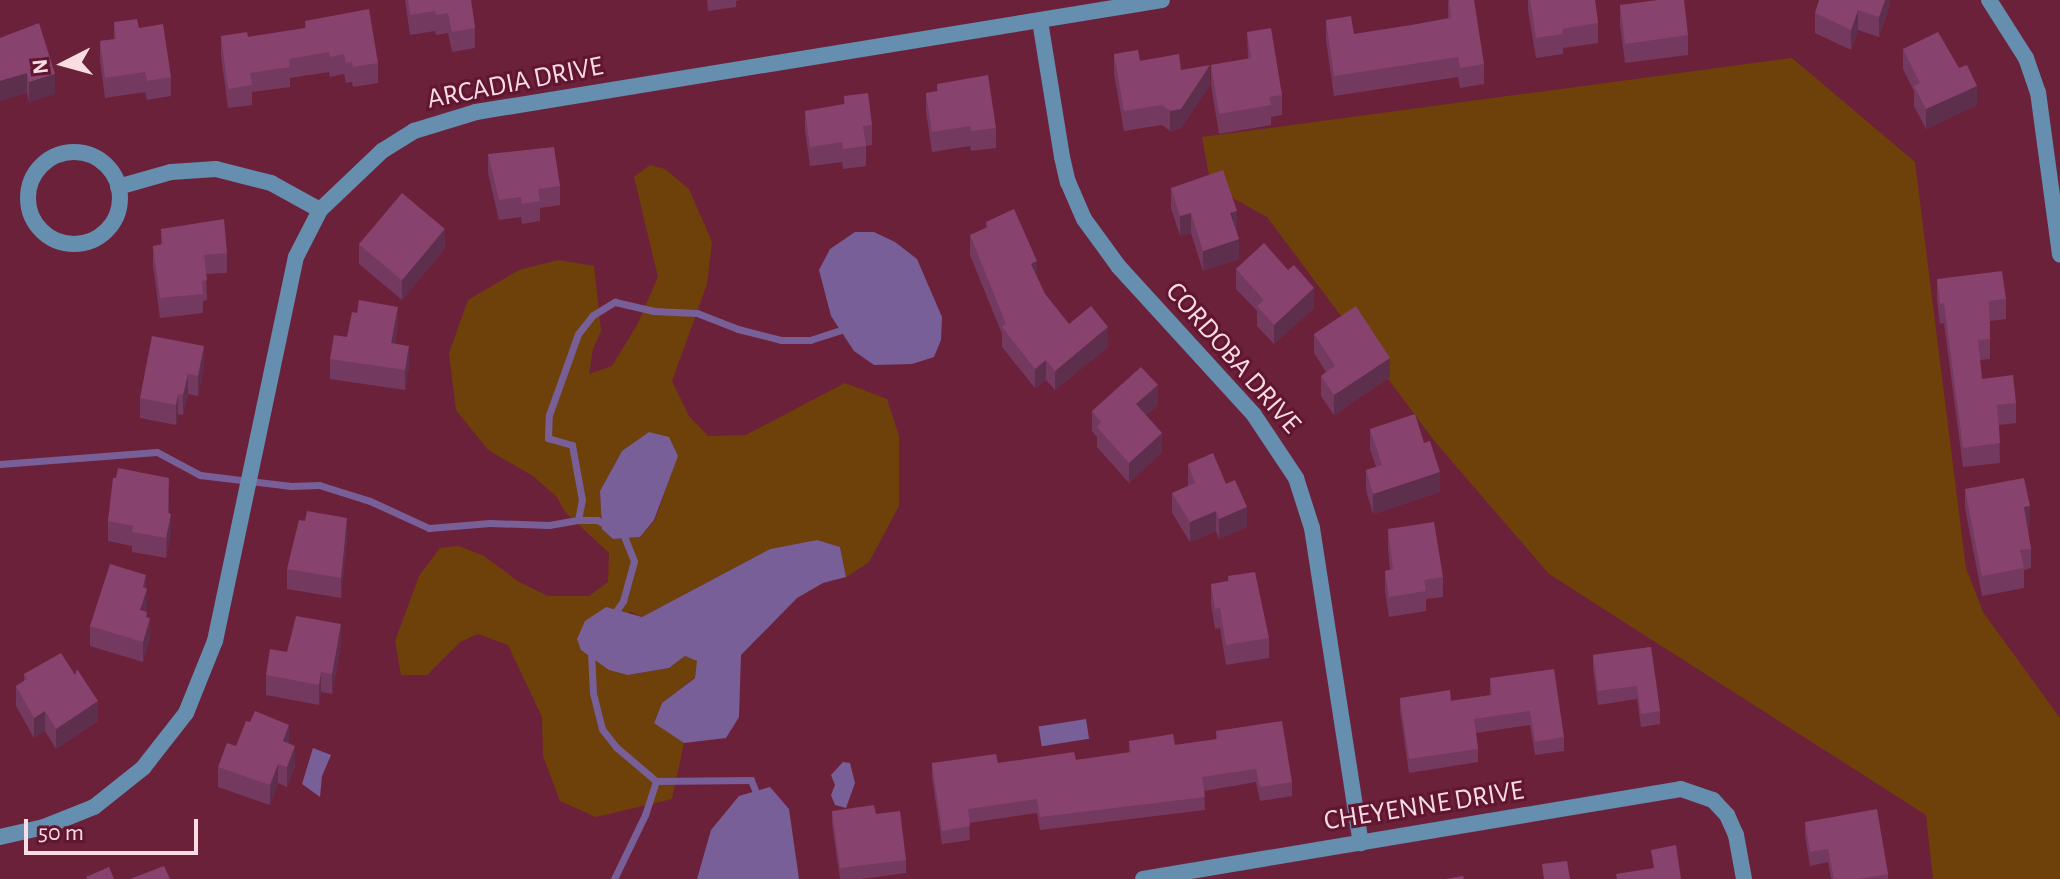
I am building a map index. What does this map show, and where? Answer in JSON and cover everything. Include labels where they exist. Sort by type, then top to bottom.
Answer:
[{"type":"street","name":"ARCADIA DRIVE","points":[[0,837],[72,818],[120,789],[159,752],[198,689],[215,641],[291,275],[303,238],[320,210],[352,175],[382,151],[414,131],[442,120],[1162,0]]},
{"type":"street","points":[[1989,0],[2026,58],[2038,92],[2060,255]]},
{"type":"street","name":"CORDOBA DRIVE","points":[[1040,21],[1062,157],[1068,182],[1084,219],[1112,259],[1254,415],[1286,460],[1304,499],[1312,528],[1361,843]]},
{"type":"street","points":[[62,153],[91,155],[104,162],[118,187],[119,203],[110,225],[92,240],[77,244],[46,235],[29,209],[27,195],[38,168],[62,153]]},
{"type":"street","points":[[118,187],[171,172],[216,169],[271,183],[320,210]]},
{"type":"street","name":"CHEYENNE DRIVE","points":[[1143,879],[1681,789],[1713,800],[1732,824],[1744,879]]},
{"type":"shaded area","points":[[1792,58],[1915,162],[1966,568],[1983,612],[2060,718],[2060,879],[1933,879],[1926,815],[1549,574],[1436,443],[1267,217],[1211,186],[1202,137]]},
{"type":"shaded area","points":[[650,165],[665,169],[689,189],[712,242],[707,284],[672,381],[689,416],[708,436],[746,435],[845,383],[887,399],[899,436],[899,506],[869,562],[846,577],[840,547],[817,540],[770,549],[642,617],[629,611],[628,675],[669,668],[685,656],[698,661],[695,677],[662,703],[654,722],[684,743],[672,799],[596,817],[560,801],[543,756],[542,717],[508,645],[478,634],[460,642],[427,675],[401,675],[395,641],[419,576],[440,548],[459,546],[484,556],[519,582],[548,596],[589,596],[608,582],[609,553],[565,512],[557,497],[533,476],[488,450],[456,410],[449,353],[468,300],[519,270],[558,260],[594,266],[601,331],[593,349],[589,374],[612,366],[637,325],[658,277],[634,177]],"holes":[[[622,451],[677,456],[655,520],[640,537],[614,539],[602,529],[600,491]]]},
{"type":"shaded area","points":[[855,232],[874,232],[895,242],[917,259],[942,317],[941,340],[934,357],[912,364],[874,365],[854,351],[831,316],[819,270],[830,249]]},
{"type":"shaded area","points":[[649,432],[669,437],[678,456],[654,520],[640,537],[613,539],[602,529],[600,491],[622,451]]},
{"type":"shaded area","points":[[817,540],[840,547],[846,577],[823,583],[797,598],[741,655],[739,717],[726,738],[684,743],[654,723],[662,703],[695,678],[697,661],[685,656],[669,668],[628,675],[609,670],[581,650],[577,639],[585,621],[606,607],[642,617],[770,549]]},
{"type":"shaded area","points":[[1086,719],[1089,739],[1042,746],[1039,727]]},
{"type":"shaded area","points":[[313,748],[331,755],[322,776],[320,797],[302,784]]},
{"type":"shaded area","points":[[843,762],[850,763],[855,783],[846,808],[835,805],[831,795],[835,785],[831,775]]},
{"type":"shaded area","points":[[770,787],[789,809],[799,879],[697,879],[711,830],[739,796]]},
{"type":"building","points":[[408,0],[471,0],[475,28],[452,32],[448,13],[436,15],[435,11],[410,15]]},
{"type":"building","points":[[1449,0],[1474,0],[1484,64],[1460,68],[1458,57],[1334,76],[1326,20],[1351,16],[1354,34],[1412,25],[1451,18]]},
{"type":"building","points":[[1530,0],[1595,0],[1598,23],[1562,29],[1563,34],[1536,38]]},
{"type":"building","points":[[1684,0],[1688,35],[1625,44],[1620,5]]},
{"type":"building","points":[[1819,0],[1885,0],[1879,17],[1858,10],[1851,30],[1815,13]]},
{"type":"building","points":[[369,9],[378,63],[353,67],[352,62],[346,63],[344,54],[330,57],[329,52],[289,59],[290,67],[250,73],[252,85],[228,89],[221,36],[247,32],[248,37],[306,28],[305,21]]},
{"type":"building","points":[[137,19],[139,28],[163,24],[171,77],[147,81],[145,72],[105,78],[100,41],[116,39],[114,22]]},
{"type":"building","points":[[39,23],[55,74],[29,82],[27,73],[0,81],[0,38]]},
{"type":"building","points":[[1271,28],[1282,95],[1269,97],[1271,105],[1219,114],[1211,65],[1251,58],[1247,32]]},
{"type":"building","points":[[1938,32],[1959,68],[1967,65],[1977,86],[1926,109],[1914,86],[1920,83],[1903,49]]},
{"type":"building","points":[[1138,50],[1140,61],[1179,54],[1181,70],[1210,65],[1181,109],[1170,111],[1162,105],[1124,111],[1114,54]]},
{"type":"building","points":[[988,75],[996,128],[971,131],[970,126],[932,132],[926,93],[938,91],[937,84]]},
{"type":"building","points":[[868,93],[872,125],[863,126],[866,146],[843,149],[842,142],[810,147],[805,111],[845,104],[844,96]]},
{"type":"building","points":[[554,147],[560,186],[538,189],[540,201],[522,204],[521,197],[499,200],[488,154]]},
{"type":"building","points":[[1223,170],[1237,211],[1230,213],[1239,239],[1203,251],[1191,213],[1180,216],[1171,188]]},
{"type":"building","points":[[402,193],[445,229],[402,280],[359,244]]},
{"type":"building","points":[[1014,209],[1037,261],[1031,264],[1045,294],[1069,324],[1091,306],[1108,327],[1055,371],[1046,360],[1035,369],[1002,327],[1006,324],[970,235],[988,227],[986,222]]},
{"type":"building","points":[[224,219],[227,253],[204,255],[207,280],[202,281],[203,294],[160,298],[153,246],[163,244],[161,229]]},
{"type":"building","points":[[1264,243],[1288,270],[1294,265],[1314,288],[1274,325],[1257,306],[1264,300],[1236,269]]},
{"type":"building","points":[[2002,271],[2006,299],[1989,301],[1990,339],[1978,340],[1982,379],[2013,375],[2016,403],[1997,405],[2000,443],[1963,448],[1944,303],[1940,304],[1937,279]]},
{"type":"building","points":[[359,300],[398,307],[391,343],[409,346],[405,370],[330,359],[334,335],[347,337],[352,312],[357,313]]},
{"type":"building","points":[[1356,306],[1390,358],[1334,395],[1321,376],[1335,366],[1314,334]]},
{"type":"building","points":[[152,336],[204,346],[198,376],[188,374],[183,395],[178,394],[176,405],[140,398]]},
{"type":"building","points":[[1141,367],[1158,385],[1136,404],[1162,433],[1129,463],[1097,427],[1101,422],[1092,411]]},
{"type":"building","points":[[1415,414],[1424,443],[1430,441],[1440,472],[1373,494],[1366,470],[1382,465],[1370,429]]},
{"type":"building","points":[[1213,453],[1226,484],[1235,480],[1247,507],[1219,519],[1216,511],[1190,522],[1172,493],[1195,483],[1188,464]]},
{"type":"building","points":[[118,468],[169,478],[168,513],[171,514],[166,538],[132,532],[133,526],[108,521],[113,478],[116,478]]},
{"type":"building","points":[[2024,478],[2030,506],[2024,507],[2031,549],[2020,550],[2024,568],[1982,576],[1965,489]]},
{"type":"building","points":[[307,511],[347,518],[341,578],[287,569],[299,520],[305,521]]},
{"type":"building","points":[[1434,522],[1443,577],[1424,580],[1426,591],[1389,597],[1385,571],[1393,569],[1388,529]]},
{"type":"building","points":[[110,564],[146,575],[143,587],[147,589],[140,610],[147,612],[146,617],[150,618],[143,642],[90,626]]},
{"type":"building","points":[[1255,572],[1269,638],[1226,645],[1220,608],[1215,609],[1211,584],[1229,581],[1228,576]]},
{"type":"building","points":[[296,616],[341,624],[332,674],[321,672],[319,685],[266,675],[270,649],[287,652]]},
{"type":"building","points":[[1651,647],[1660,711],[1641,714],[1637,686],[1598,691],[1593,655]]},
{"type":"building","points":[[61,653],[75,675],[77,669],[98,701],[56,729],[45,711],[34,718],[16,686],[27,679],[24,674]]},
{"type":"building","points":[[1554,669],[1564,737],[1535,742],[1530,711],[1474,719],[1478,749],[1409,759],[1400,698],[1450,690],[1451,701],[1492,695],[1490,678]]},
{"type":"building","points":[[255,711],[289,725],[283,741],[295,746],[287,767],[278,764],[270,785],[218,767],[227,743],[236,746],[246,721],[250,722]]},
{"type":"building","points":[[1282,721],[1292,782],[1260,787],[1256,769],[1202,777],[1205,797],[1040,817],[1037,799],[968,809],[970,826],[942,831],[932,763],[996,754],[998,763],[1074,752],[1076,760],[1131,752],[1129,741],[1173,734],[1175,745],[1218,739],[1216,731]]},
{"type":"building","points":[[874,805],[876,814],[900,811],[906,860],[840,868],[832,811]]},
{"type":"building","points":[[1877,809],[1888,874],[1834,879],[1828,849],[1810,852],[1805,822]]},
{"type":"building","points":[[1676,845],[1681,879],[1617,879],[1616,874],[1654,868],[1651,850]]},
{"type":"building","points":[[1567,861],[1570,879],[1544,879],[1542,864]]},
{"type":"building","points":[[164,866],[170,879],[130,879]]},
{"type":"building","points":[[109,867],[114,879],[86,877]]},
{"type":"waterway","points":[[578,520],[582,500],[572,445],[548,438],[549,415],[578,334],[593,315],[615,302],[653,311],[697,313],[738,329],[781,340],[810,340],[841,330]]},
{"type":"waterway","points":[[0,464],[157,452],[200,475],[291,486],[319,485],[370,501],[429,528],[490,523],[549,525],[578,520],[597,520],[608,526]]},
{"type":"waterway","points":[[614,614],[623,601],[634,561],[623,534]]},
{"type":"waterway","points":[[591,652],[593,693],[602,729],[616,747],[656,781],[751,780],[758,797]]},
{"type":"waterway","points":[[614,879],[645,815],[656,781]]}]
